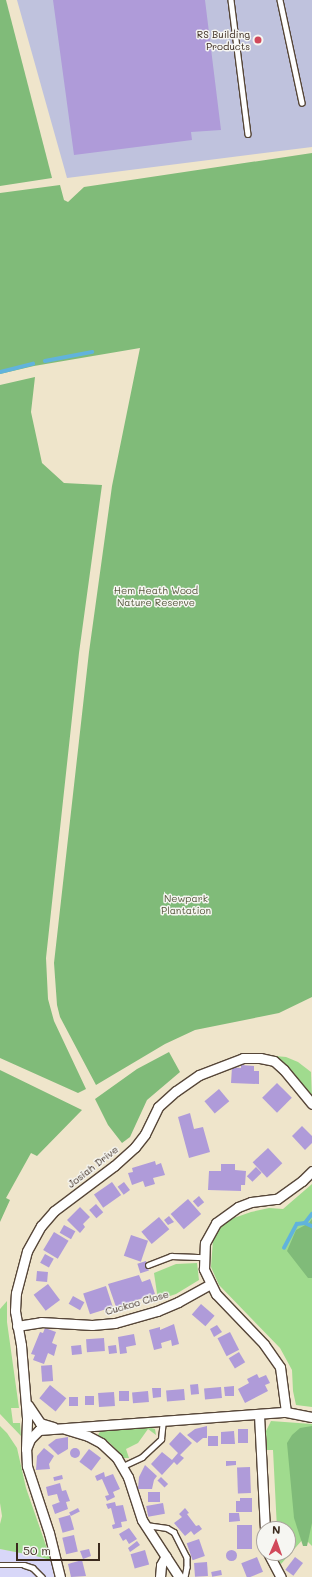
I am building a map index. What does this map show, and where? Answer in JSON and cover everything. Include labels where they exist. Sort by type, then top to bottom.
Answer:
[{"type":"street","name":"Josiah Drive","points":[[60,1577],[49,1533],[27,1466],[26,1449],[28,1424],[24,1398],[22,1345],[15,1311],[18,1280],[27,1250],[41,1226],[54,1211],[114,1166],[136,1147],[145,1134],[158,1107],[176,1091],[199,1075],[243,1058],[260,1058],[274,1062],[284,1070],[312,1104]]},
{"type":"street","points":[[286,1412],[280,1367],[264,1344],[216,1294],[204,1269],[205,1243],[216,1223],[240,1206],[251,1202],[277,1199],[302,1181],[312,1171]]},
{"type":"street","name":"Cuckoo Close","points":[[17,1326],[41,1322],[92,1325],[115,1323],[157,1311],[178,1302],[210,1284]]},
{"type":"street","points":[[24,1398],[40,1423],[88,1436],[101,1443],[123,1466],[134,1494],[139,1514],[144,1524],[179,1577]]},
{"type":"street","points":[[26,1449],[30,1439],[39,1430],[57,1427],[163,1422],[286,1412],[312,1417]]},
{"type":"street","points":[[259,1415],[265,1521]]},
{"type":"street","points":[[160,1577],[161,1565],[166,1556]]},
{"type":"street","points":[[272,1561],[281,1577]]},
{"type":"lane","points":[[231,0],[248,134]]},
{"type":"lane","points":[[280,0],[302,103]]},
{"type":"lane","points":[[148,1265],[171,1256],[204,1256]]},
{"type":"lane","points":[[123,1466],[149,1451],[161,1439],[163,1422]]},
{"type":"lane","points":[[144,1524],[167,1528],[174,1532],[182,1545],[188,1562],[185,1577]]},
{"type":"lane","points":[[0,1565],[24,1565],[33,1568],[41,1574],[42,1577]]},
{"type":"shaded area","name":"RS Building Products","points":[[17,0],[312,0],[312,147],[67,178]]},
{"type":"shaded area","points":[[0,1549],[51,1560],[54,1577],[0,1577]]},
{"type":"green space","points":[[0,0],[6,0],[52,178],[0,186]]},
{"type":"green space","name":"Newpark Plantation","points":[[312,153],[312,997],[279,1013],[195,1030],[165,1044],[96,1085],[60,1017],[57,1005],[54,963],[89,652],[112,486],[140,348],[34,366],[0,374],[0,193],[60,185],[64,200],[68,202],[84,187]]},
{"type":"green space","points":[[35,377],[31,412],[42,463],[64,483],[102,485],[79,653],[46,958],[48,999],[54,1021],[86,1089],[78,1093],[0,1058],[0,385]]},
{"type":"green space","points":[[169,1052],[180,1072],[147,1100],[130,1137],[122,1143],[108,1125],[95,1099],[137,1069]]},
{"type":"green space","points":[[265,1055],[286,1057],[298,1062],[311,1072],[312,1098]]},
{"type":"green space","points":[[0,1070],[82,1110],[37,1156],[31,1153],[6,1198],[10,1200],[0,1222]]},
{"type":"green space","points":[[312,1184],[312,1407],[296,1405],[293,1391],[292,1370],[280,1348],[219,1285],[211,1267],[213,1240],[218,1229],[231,1219],[251,1212],[269,1208],[283,1209]]},
{"type":"green space","points":[[312,1219],[312,1278],[308,1278],[287,1251],[296,1230],[309,1223]]},
{"type":"green space","points":[[197,1263],[199,1280],[176,1294],[158,1300],[154,1273],[176,1264]]},
{"type":"green space","points":[[7,1301],[7,1322],[19,1408],[11,1408],[13,1423],[20,1423],[21,1436],[0,1414],[0,1309]]},
{"type":"green space","points":[[271,1421],[312,1424],[312,1546],[304,1538],[296,1547],[296,1521],[277,1521],[273,1450],[267,1450],[266,1431]]},
{"type":"green space","points":[[0,1426],[7,1433],[17,1448],[26,1488],[51,1560],[0,1549],[0,1524],[2,1516],[0,1503]]},
{"type":"green space","points":[[312,1426],[312,1523],[307,1546],[303,1546],[294,1518],[287,1443],[292,1435],[300,1428]]},
{"type":"green space","points":[[148,1427],[155,1429],[156,1435],[148,1429],[138,1443],[126,1449],[129,1458],[124,1458],[110,1443],[98,1435],[101,1430],[106,1429]]},
{"type":"building","points":[[53,0],[205,0],[221,130],[191,132],[192,140],[74,155]]},
{"type":"building","points":[[241,1065],[254,1066],[254,1071],[259,1071],[259,1084],[231,1083],[232,1067],[241,1068]]},
{"type":"building","points":[[277,1083],[292,1098],[277,1113],[262,1098]]},
{"type":"building","points":[[219,1089],[229,1101],[215,1113],[204,1101]]},
{"type":"building","points":[[190,1113],[194,1129],[203,1127],[210,1152],[189,1158],[178,1117]]},
{"type":"building","points":[[302,1126],[312,1136],[312,1143],[305,1150],[292,1136]]},
{"type":"building","points":[[268,1148],[282,1163],[267,1178],[253,1162]]},
{"type":"building","points":[[155,1161],[156,1165],[161,1163],[165,1175],[153,1178],[155,1184],[145,1187],[143,1181],[132,1185],[128,1173],[133,1172],[132,1168]]},
{"type":"building","points":[[221,1164],[235,1164],[235,1170],[246,1171],[245,1185],[241,1185],[241,1191],[208,1190],[209,1171],[221,1171]]},
{"type":"building","points":[[256,1167],[262,1173],[252,1182],[247,1176]]},
{"type":"building","points":[[112,1182],[121,1195],[103,1208],[94,1195]]},
{"type":"building","points":[[124,1182],[130,1190],[124,1195],[118,1187]]},
{"type":"building","points":[[199,1196],[204,1202],[198,1207],[193,1201]]},
{"type":"building","points":[[188,1199],[201,1214],[184,1229],[171,1214]]},
{"type":"building","points":[[96,1204],[103,1212],[96,1218],[89,1210]]},
{"type":"building","points":[[80,1207],[90,1217],[83,1224],[85,1227],[80,1233],[67,1220]]},
{"type":"building","points":[[169,1216],[174,1222],[168,1225],[164,1220]]},
{"type":"building","points":[[159,1217],[169,1229],[152,1244],[141,1232]]},
{"type":"building","points":[[64,1225],[75,1231],[71,1239],[60,1233]]},
{"type":"building","points":[[54,1232],[69,1241],[58,1259],[43,1250]]},
{"type":"building","points":[[131,1235],[148,1241],[141,1262],[124,1256]]},
{"type":"building","points":[[45,1254],[54,1259],[49,1268],[40,1263]]},
{"type":"building","points":[[146,1261],[149,1271],[140,1273],[137,1264]]},
{"type":"building","points":[[37,1271],[48,1272],[47,1282],[36,1281]]},
{"type":"building","points":[[139,1275],[142,1282],[150,1279],[155,1294],[116,1307],[108,1284]]},
{"type":"building","points":[[48,1284],[60,1300],[46,1311],[34,1295]]},
{"type":"building","points":[[106,1286],[113,1307],[90,1314],[83,1293]]},
{"type":"building","points":[[73,1296],[84,1302],[80,1310],[69,1304]]},
{"type":"building","points":[[201,1304],[215,1316],[205,1326],[192,1315]]},
{"type":"building","points":[[174,1324],[179,1344],[172,1346],[171,1340],[161,1343],[162,1348],[154,1350],[149,1330],[160,1327],[160,1330]]},
{"type":"building","points":[[217,1325],[222,1332],[214,1337],[210,1329]]},
{"type":"building","points":[[45,1328],[56,1332],[52,1343],[57,1345],[54,1356],[48,1353],[44,1364],[33,1360],[35,1355],[31,1354],[40,1332],[43,1333]]},
{"type":"building","points":[[230,1332],[239,1350],[227,1356],[218,1338]]},
{"type":"building","points":[[134,1334],[136,1345],[126,1347],[127,1353],[120,1354],[118,1337]]},
{"type":"building","points":[[104,1338],[105,1351],[87,1352],[86,1339]]},
{"type":"building","points":[[81,1345],[82,1354],[72,1355],[71,1346]]},
{"type":"building","points":[[116,1345],[117,1353],[109,1354],[108,1346]]},
{"type":"building","points":[[239,1352],[245,1362],[235,1368],[229,1358]]},
{"type":"building","points":[[52,1365],[53,1381],[42,1382],[41,1366]]},
{"type":"building","points":[[257,1374],[259,1378],[266,1375],[270,1383],[265,1385],[268,1391],[245,1403],[238,1389],[249,1383],[247,1379]]},
{"type":"building","points":[[198,1384],[199,1394],[191,1395],[190,1385]]},
{"type":"building","points":[[50,1385],[66,1398],[56,1411],[39,1398]]},
{"type":"building","points":[[234,1386],[234,1396],[225,1396],[224,1387]]},
{"type":"building","points":[[221,1387],[222,1398],[205,1399],[204,1388]]},
{"type":"building","points":[[152,1388],[161,1388],[161,1397],[153,1398]]},
{"type":"building","points":[[184,1389],[185,1400],[167,1402],[166,1391]]},
{"type":"building","points":[[119,1391],[129,1391],[129,1401],[119,1401]]},
{"type":"building","points":[[148,1391],[149,1402],[133,1403],[132,1392]]},
{"type":"building","points":[[114,1392],[115,1406],[99,1407],[98,1393]]},
{"type":"building","points":[[85,1396],[94,1396],[94,1405],[85,1405]]},
{"type":"building","points":[[69,1397],[78,1397],[78,1406],[69,1406]]},
{"type":"building","points":[[207,1426],[207,1438],[203,1438],[197,1443],[187,1435],[195,1429]]},
{"type":"building","points":[[238,1429],[248,1429],[248,1443],[238,1443]]},
{"type":"building","points":[[234,1431],[235,1444],[221,1444],[221,1432]]},
{"type":"building","points":[[180,1432],[192,1443],[180,1455],[184,1458],[177,1465],[174,1462],[162,1475],[151,1464],[162,1452],[172,1460],[178,1453],[169,1444]]},
{"type":"building","points":[[208,1436],[218,1436],[218,1446],[208,1446]]},
{"type":"building","points":[[68,1437],[68,1449],[58,1455],[48,1445],[56,1439]]},
{"type":"building","points":[[44,1448],[54,1456],[49,1464],[50,1469],[36,1470],[37,1456]]},
{"type":"building","points":[[75,1448],[80,1453],[75,1458],[70,1453]]},
{"type":"building","points":[[89,1449],[101,1458],[91,1471],[79,1462]]},
{"type":"building","points":[[226,1461],[236,1461],[236,1465],[226,1466]]},
{"type":"building","points":[[145,1465],[157,1476],[154,1480],[152,1489],[138,1489],[139,1477]]},
{"type":"building","points":[[237,1467],[250,1467],[251,1493],[238,1493]]},
{"type":"building","points":[[104,1472],[105,1477],[113,1474],[120,1489],[113,1492],[115,1497],[107,1501],[105,1496],[109,1495],[102,1479],[97,1481],[95,1476]]},
{"type":"building","points":[[62,1475],[63,1479],[54,1481],[53,1477]]},
{"type":"building","points":[[161,1477],[168,1484],[165,1488],[157,1481]]},
{"type":"building","points":[[60,1483],[62,1491],[66,1490],[70,1501],[66,1502],[68,1509],[55,1514],[52,1505],[60,1502],[57,1494],[48,1496],[46,1487]]},
{"type":"building","points":[[148,1492],[160,1492],[160,1502],[148,1502]]},
{"type":"building","points":[[240,1498],[252,1498],[252,1512],[236,1512],[236,1501],[240,1501]]},
{"type":"building","points":[[115,1502],[116,1506],[123,1505],[127,1521],[121,1522],[122,1527],[113,1529],[112,1525],[115,1524],[111,1508],[108,1509],[106,1504]]},
{"type":"building","points":[[163,1503],[165,1514],[148,1517],[146,1506]]},
{"type":"building","points":[[78,1508],[80,1512],[71,1516],[69,1513]]},
{"type":"building","points":[[185,1508],[189,1513],[187,1514],[196,1526],[199,1525],[202,1529],[194,1535],[191,1531],[185,1536],[174,1523],[182,1517],[179,1514]]},
{"type":"building","points":[[229,1513],[239,1513],[240,1521],[229,1522]]},
{"type":"building","points":[[70,1515],[74,1529],[63,1533],[58,1518]]},
{"type":"building","points":[[237,1525],[252,1525],[252,1549],[237,1549]]},
{"type":"building","points":[[129,1528],[137,1539],[129,1544],[126,1539],[123,1541],[119,1534]]},
{"type":"building","points":[[74,1535],[78,1552],[66,1554],[62,1538]]},
{"type":"building","points":[[199,1539],[205,1556],[193,1560],[187,1543]]},
{"type":"building","points":[[137,1541],[140,1545],[130,1552],[128,1548]]},
{"type":"building","points":[[89,1549],[91,1556],[83,1559],[80,1551]]},
{"type":"building","points":[[145,1550],[149,1564],[135,1569],[131,1554]]},
{"type":"building","points":[[229,1550],[233,1550],[235,1551],[235,1559],[229,1560],[226,1557],[226,1553]]},
{"type":"building","points":[[256,1557],[256,1561],[259,1561],[263,1572],[247,1577],[241,1563]]},
{"type":"building","points":[[296,1558],[303,1563],[293,1576],[285,1570],[292,1561],[296,1561]]},
{"type":"building","points":[[82,1560],[86,1576],[71,1577],[68,1564]]},
{"type":"building","points":[[207,1562],[208,1576],[195,1577],[194,1563]]},
{"type":"building","points":[[221,1570],[222,1575],[212,1577],[211,1572]]},
{"type":"waterway","points":[[45,361],[92,352]]},
{"type":"waterway","points":[[0,372],[33,364]]},
{"type":"waterway","points":[[305,1223],[312,1214]]},
{"type":"waterway","points":[[284,1248],[297,1224],[305,1223],[312,1226]]},
{"type":"place","name":"RS Building Products","points":[[258,40]]},
{"type":"park label","name":"Hem Heath Wood Nature Reserve","points":[[156,596]]}]
